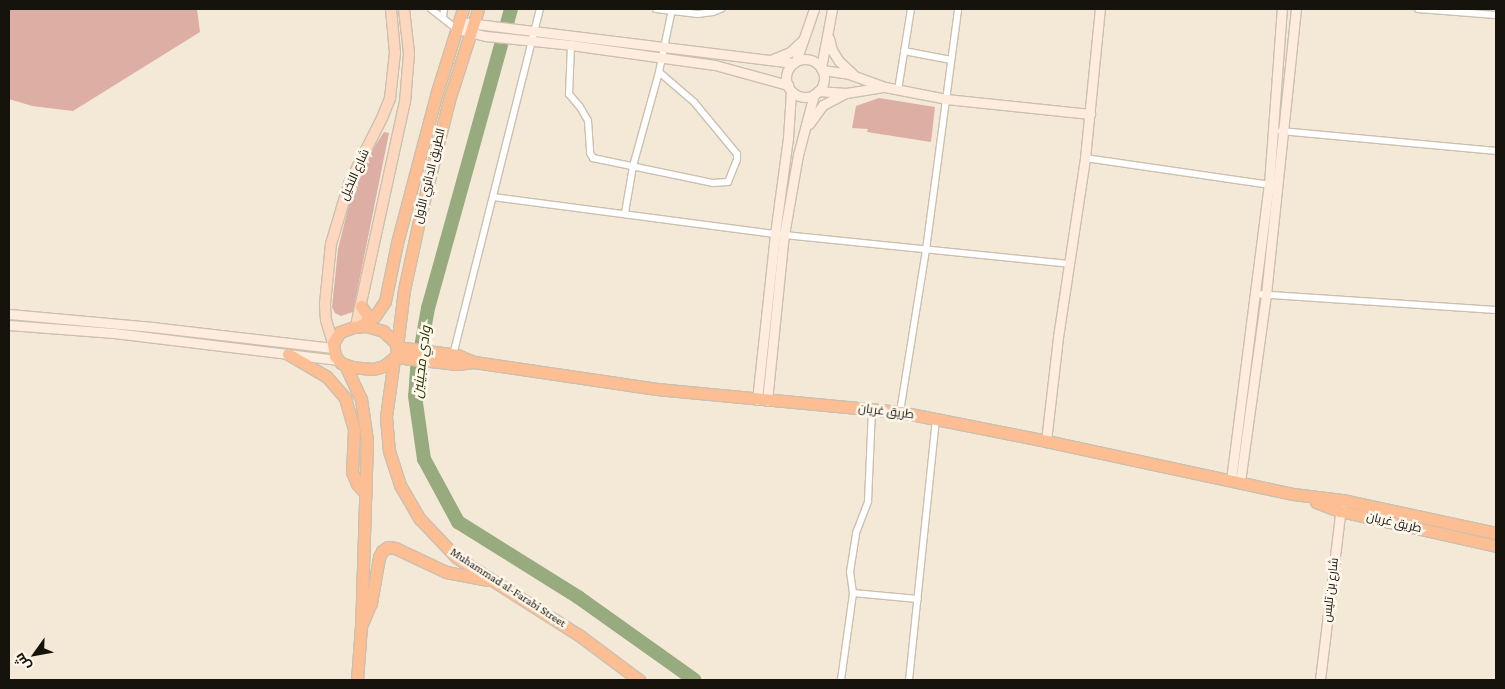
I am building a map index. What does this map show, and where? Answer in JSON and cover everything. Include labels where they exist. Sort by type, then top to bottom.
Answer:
[{"type":"highway","name":"الطريق الدائري الأول","points":[[358,326],[375,316],[387,295],[397,243],[436,95],[452,22],[464,9]]},
{"type":"highway","name":"الطريق الدائري الأول","points":[[395,352],[404,290],[420,216],[450,97],[478,9]]},
{"type":"highway","points":[[361,306],[367,315],[375,316]]},
{"type":"highway","points":[[342,362],[373,369],[384,366],[395,352],[393,338],[383,331],[358,326],[340,332],[333,346],[342,362],[357,387],[365,418],[367,440],[361,626],[357,680]]},
{"type":"highway","name":"طريق غريان","points":[[395,352],[434,356],[453,355],[474,362],[657,389],[900,412],[1293,494],[1496,546]]},
{"type":"highway","name":"Muhammad al-Farabi Street","points":[[395,352],[386,429],[389,451],[400,485],[413,508],[437,539],[456,557],[580,636],[639,680]]},
{"type":"highway","points":[[288,354],[327,377],[345,398],[354,430],[352,472],[356,484],[366,494]]},
{"type":"highway","name":"طريق غريان","points":[[434,356],[457,364],[474,362]]},
{"type":"highway","name":"طريق غريان","points":[[1341,506],[1496,533]]},
{"type":"highway","points":[[361,626],[371,603],[379,557],[382,551],[388,548],[394,548],[446,572],[492,580]]},
{"type":"main road","name":"شارع النخيل","points":[[333,346],[326,320],[325,304],[331,244],[349,184],[390,98],[395,53],[391,9]]},
{"type":"main road","points":[[358,326],[405,102],[409,53],[404,9]]},
{"type":"street","points":[[431,9],[452,22],[472,28],[486,36],[746,59],[795,62],[808,59],[822,69],[836,71],[898,90],[946,99],[1090,114]]},
{"type":"street","points":[[444,9],[452,22]]},
{"type":"street","points":[[453,355],[493,197],[529,30],[540,9]]},
{"type":"street","points":[[656,9],[706,14],[721,9]]},
{"type":"street","points":[[762,400],[787,144],[790,88],[787,73],[795,62],[814,9]]},
{"type":"street","points":[[779,234],[804,130],[816,93],[824,81],[822,69],[832,9]]},
{"type":"street","points":[[898,90],[911,9]]},
{"type":"street","points":[[900,412],[926,250],[958,9]]},
{"type":"street","points":[[1046,441],[1068,264],[1085,158],[1100,9]]},
{"type":"street","points":[[1235,481],[1266,294],[1273,185],[1273,131],[1282,9]]},
{"type":"street","points":[[1235,481],[1256,294],[1283,131],[1296,9]]},
{"type":"street","points":[[1418,9],[1496,15]]},
{"type":"street","points":[[625,213],[633,166],[659,72],[672,10]]},
{"type":"street","points":[[472,28],[487,25],[529,30],[663,53],[716,65],[790,88],[802,96],[816,93],[846,93],[885,87]]},
{"type":"street","points":[[828,34],[832,50],[839,61],[857,77]]},
{"type":"street","points":[[770,60],[790,52],[802,41]]},
{"type":"street","points":[[571,45],[569,94],[580,107],[588,121],[590,154],[593,158],[721,184],[728,182],[737,160],[736,154],[694,102],[659,72]]},
{"type":"street","points":[[904,51],[951,60]]},
{"type":"street","points":[[804,130],[823,106],[846,93]]},
{"type":"street","points":[[1273,131],[1496,151]]},
{"type":"street","points":[[1085,158],[1273,185]]},
{"type":"street","points":[[493,197],[779,234],[1068,264]]},
{"type":"street","points":[[1256,294],[1496,310]]},
{"type":"street","points":[[9,314],[152,326],[333,346]]},
{"type":"street","points":[[9,325],[114,333],[342,362]]},
{"type":"street","points":[[841,680],[853,593],[850,572],[856,533],[867,508],[872,409]]},
{"type":"street","points":[[909,680],[936,420]]},
{"type":"street","name":"شارع بن تليس","points":[[1320,680],[1341,506]]},
{"type":"street","points":[[853,593],[918,599]]},
{"type":"shaded area","points":[[9,9],[197,9],[200,32],[73,111],[32,106],[9,99]]},
{"type":"shaded area","points":[[879,98],[935,107],[931,142],[867,132],[868,129],[852,128],[856,106]]},
{"type":"shaded area","points":[[384,132],[389,133],[353,312],[341,316],[335,313],[332,307],[338,249],[351,197],[371,152]]},
{"type":"waterway","name":"وادي مجينين","points":[[511,9],[428,308],[417,370],[415,396],[424,459],[458,522],[578,597],[695,680]]}]
